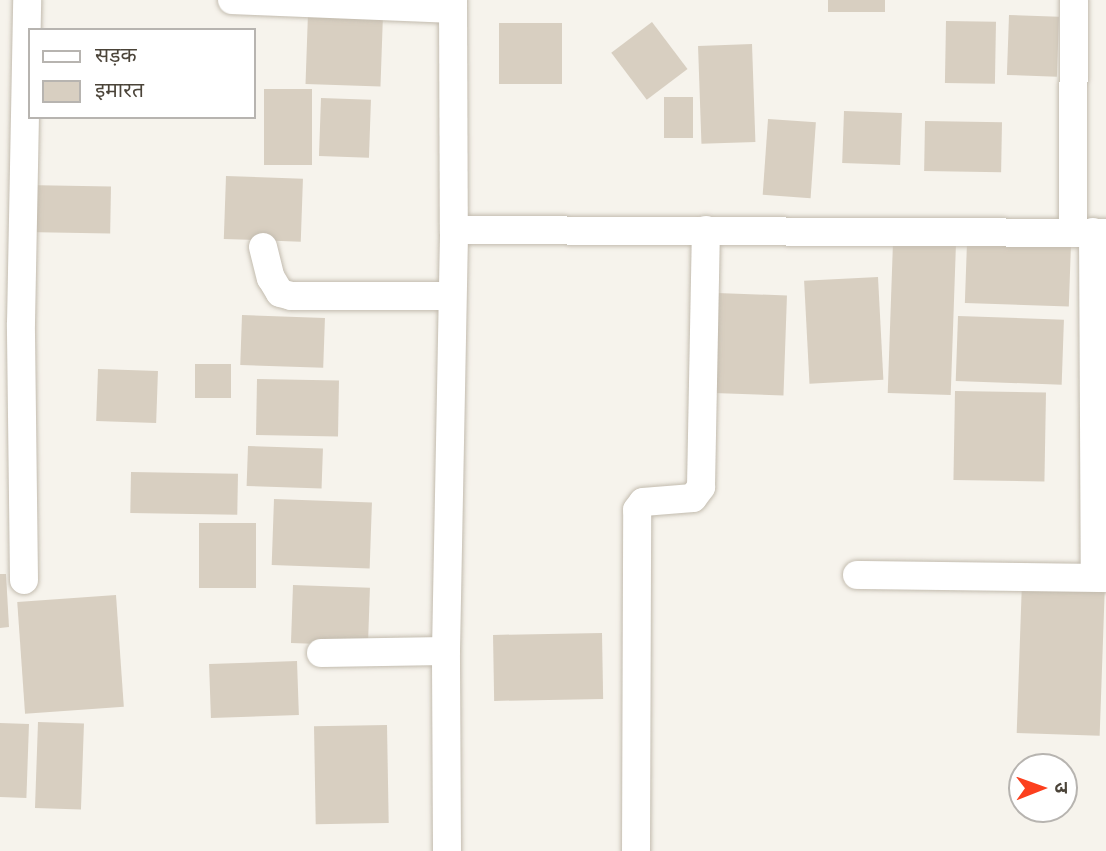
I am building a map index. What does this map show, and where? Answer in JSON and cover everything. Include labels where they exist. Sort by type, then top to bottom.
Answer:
[{"type":"street","points":[[24,580],[21,323],[27,0]]},
{"type":"street","points":[[232,0],[453,5],[454,230],[446,651],[447,851]]},
{"type":"street","points":[[1073,0],[1091,232],[1095,569],[1102,578]]},
{"type":"street","points":[[454,230],[1091,232]]},
{"type":"street","points":[[636,851],[637,510],[643,502],[693,498],[701,488],[706,230]]},
{"type":"street","points":[[263,247],[271,278],[280,293],[292,296],[452,296]]},
{"type":"street","points":[[858,575],[1102,578]]},
{"type":"street","points":[[321,653],[446,651]]},
{"type":"building","points":[[828,0],[885,0],[885,12],[828,12]]},
{"type":"building","points":[[308,13],[383,16],[380,87],[306,84]]},
{"type":"building","points":[[1009,15],[1059,17],[1057,77],[1007,75]]},
{"type":"building","points":[[946,21],[996,22],[995,84],[945,83]]},
{"type":"building","points":[[652,22],[688,69],[647,100],[611,53]]},
{"type":"building","points":[[499,23],[562,23],[562,84],[499,84]]},
{"type":"building","points":[[752,44],[755,142],[701,144],[698,46]]},
{"type":"building","points":[[264,89],[312,89],[312,165],[264,165]]},
{"type":"building","points":[[664,97],[693,97],[693,138],[664,138]]},
{"type":"building","points":[[321,98],[371,100],[369,158],[319,156]]},
{"type":"building","points":[[844,111],[902,113],[900,165],[842,163]]},
{"type":"building","points":[[768,119],[816,122],[811,198],[763,195]]},
{"type":"building","points":[[925,121],[1002,122],[1001,172],[924,171]]},
{"type":"building","points":[[226,176],[303,179],[301,242],[224,239]]},
{"type":"building","points":[[25,185],[111,187],[110,233],[24,232]]},
{"type":"building","points":[[893,242],[956,244],[951,395],[888,393]]},
{"type":"building","points":[[967,242],[1071,246],[1069,307],[965,303]]},
{"type":"building","points":[[878,277],[883,380],[809,384],[804,281]]},
{"type":"building","points":[[717,293],[787,295],[783,395],[714,393]]},
{"type":"building","points":[[242,315],[325,318],[323,368],[240,365]]},
{"type":"building","points":[[958,316],[1064,320],[1062,385],[956,381]]},
{"type":"building","points":[[195,364],[231,364],[231,398],[195,398]]},
{"type":"building","points":[[98,369],[158,371],[156,423],[96,421]]},
{"type":"building","points":[[257,379],[339,380],[338,436],[256,435]]},
{"type":"building","points":[[955,391],[1046,393],[1044,482],[953,480]]},
{"type":"building","points":[[248,446],[323,449],[322,489],[247,486]]},
{"type":"building","points":[[131,472],[238,474],[237,515],[130,513]]},
{"type":"building","points":[[274,499],[372,502],[370,568],[272,565]]},
{"type":"building","points":[[199,523],[256,523],[256,588],[199,588]]},
{"type":"building","points":[[0,574],[6,574],[9,627],[0,628]]},
{"type":"building","points":[[1022,581],[1105,584],[1100,736],[1017,733]]},
{"type":"building","points":[[293,585],[370,588],[368,646],[291,643]]},
{"type":"building","points":[[116,595],[124,707],[25,714],[17,602]]},
{"type":"building","points":[[602,633],[603,699],[494,701],[493,635]]},
{"type":"building","points":[[297,661],[299,715],[211,718],[209,664]]},
{"type":"building","points":[[38,722],[84,724],[81,810],[35,808]]},
{"type":"building","points":[[0,723],[29,724],[26,798],[0,797]]},
{"type":"building","points":[[387,725],[389,823],[316,824],[314,726]]}]
